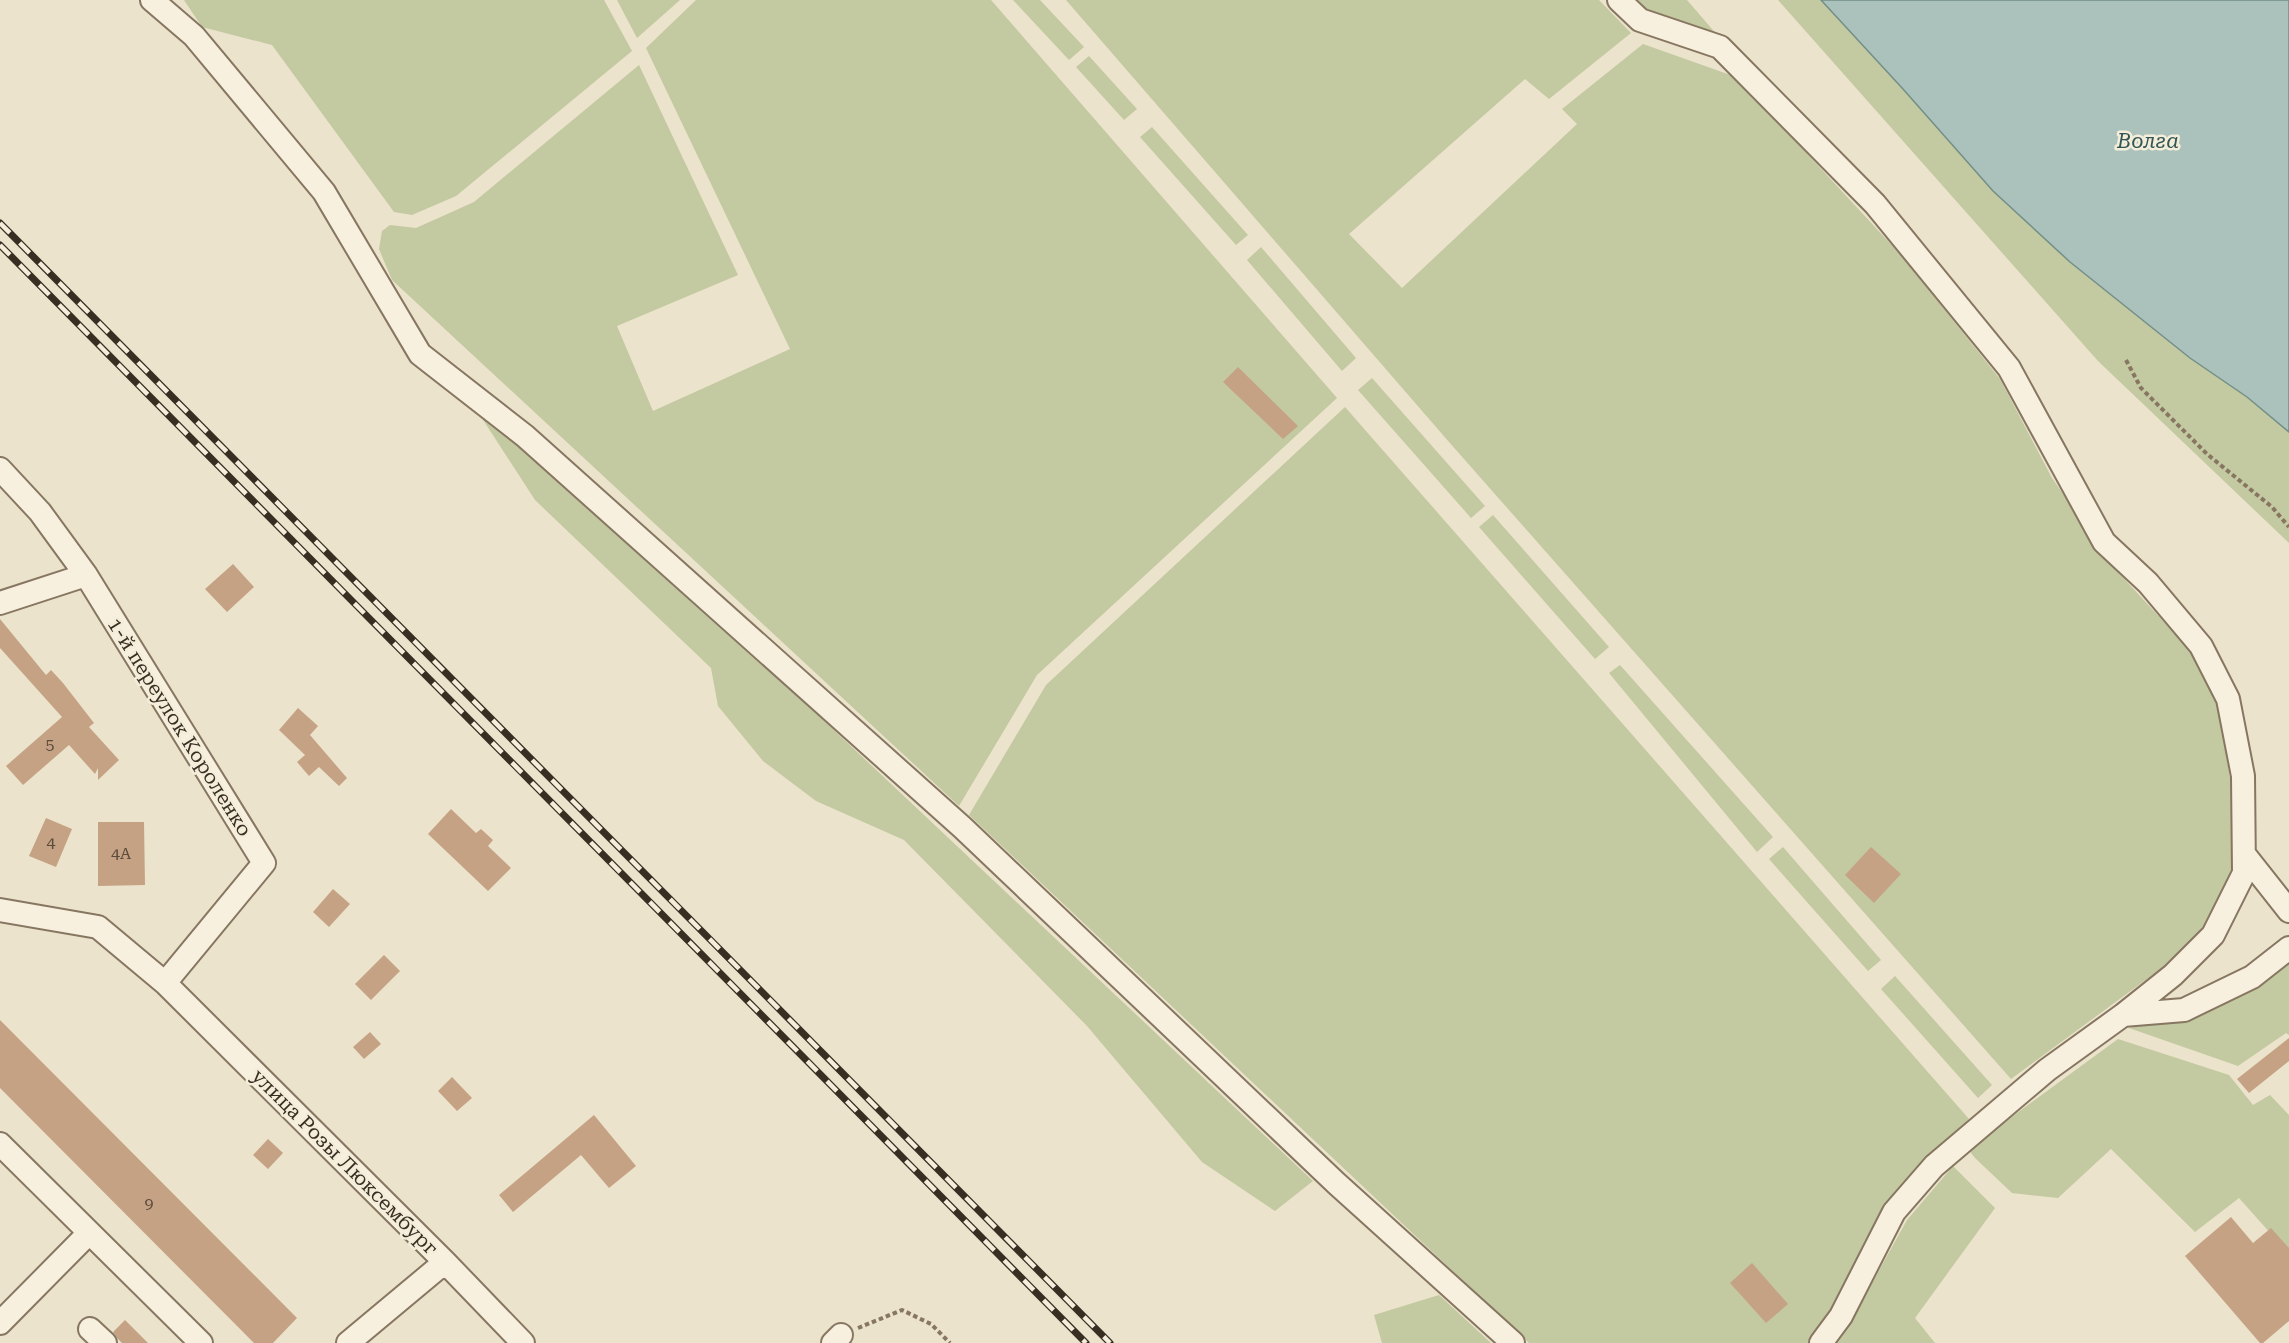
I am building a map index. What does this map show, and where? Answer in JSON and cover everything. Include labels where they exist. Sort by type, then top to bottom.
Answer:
[{"type":"street","points":[[1619,0],[1640,20],[1720,46],[1875,204],[2009,368],[2104,542],[2148,583],[2201,646],[2228,699],[2243,776],[2244,873],[2213,935],[2173,975],[2123,1015],[2047,1070],[1934,1166],[1893,1212],[1841,1316],[1821,1343]]},
{"type":"street","points":[[159,4],[194,36],[324,192],[420,354],[525,436],[963,828],[1336,1183],[1513,1343]]},
{"type":"street","name":"1-й переулок Короленко","points":[[0,469],[40,512],[86,575],[264,863],[165,982]]},
{"type":"street","points":[[0,603],[86,575]]},
{"type":"street","points":[[2244,854],[2289,911]]},
{"type":"street","name":"улица Розы Люксембург","points":[[0,910],[98,927],[165,982],[523,1343]]},
{"type":"street","points":[[2123,1015],[2184,1010],[2252,977],[2289,948]]},
{"type":"street","points":[[0,1144],[201,1343]]},
{"type":"street","points":[[0,1323],[89,1233]]},
{"type":"street","points":[[348,1343],[445,1262]]},
{"type":"path","points":[[2126,360],[2141,388],[2207,454],[2272,507],[2289,527]]},
{"type":"path","points":[[837,1339],[902,1310],[931,1324],[950,1343]]},
{"type":"green space","points":[[184,0],[604,0],[632,51],[456,196],[412,215],[394,212],[272,45],[202,27]]},
{"type":"green space","points":[[617,0],[680,0],[637,38]]},
{"type":"green space","points":[[696,0],[991,0],[1337,398],[1037,675],[959,806],[392,280],[379,249],[382,231],[390,225],[416,228],[474,202],[639,65],[738,275],[617,326],[653,411],[790,349],[646,48]]},
{"type":"green space","points":[[1013,0],[1040,0],[1084,47],[1069,60]]},
{"type":"green space","points":[[1066,0],[1599,0],[1631,33],[1549,99],[1525,79],[1349,234],[1402,288],[1577,124],[1562,109],[1643,44],[1736,77],[1900,254],[2000,379],[2052,478],[2115,569],[2190,650],[2219,709],[2232,791],[2235,862],[2205,929],[2159,970],[2011,1079],[1449,442]]},
{"type":"green space","points":[[1634,0],[1687,0],[1718,36],[1646,12]]},
{"type":"green space","points":[[1778,0],[1821,0],[1993,191],[2070,262],[2190,358],[2247,397],[2289,432],[2289,543],[2098,361]]},
{"type":"green space","points":[[1089,56],[1137,109],[1124,120],[1076,67]]},
{"type":"green space","points":[[1152,127],[1248,235],[1236,245],[1140,137]]},
{"type":"green space","points":[[1261,247],[1356,358],[1342,371],[1247,260]]},
{"type":"green space","points":[[1372,378],[1485,506],[1471,518],[1358,390]]},
{"type":"green space","points":[[1345,407],[1969,1119],[1925,1163],[1830,1320],[1812,1343],[1529,1343],[969,815],[1046,685]]},
{"type":"green space","points":[[476,409],[770,670],[1313,1181],[1275,1211],[1202,1162],[1087,1026],[904,840],[816,801],[763,761],[718,706],[711,668],[535,500]]},
{"type":"green space","points":[[1493,515],[1609,647],[1595,659],[1479,527]]},
{"type":"green space","points":[[1620,665],[1773,837],[1757,852],[1609,673]]},
{"type":"green space","points":[[1783,847],[1881,960],[1868,971],[1769,859]]},
{"type":"green space","points":[[2289,962],[2289,1035],[2286,1033],[2238,1066],[2129,1028],[2178,1017]]},
{"type":"green space","points":[[1895,976],[1992,1085],[1978,1098],[1881,989]]},
{"type":"green space","points":[[2118,1039],[2229,1075],[2253,1105],[2270,1095],[2289,1115],[2289,1254],[2239,1198],[2195,1232],[2111,1149],[2058,1198],[2012,1193],[1968,1149]]},
{"type":"green space","points":[[1953,1166],[1995,1208],[1915,1318],[1935,1343],[1835,1343],[1852,1319],[1907,1220]]},
{"type":"green space","points":[[1439,1295],[1491,1343],[1382,1343],[1374,1315]]},
{"type":"water","name":"Волга","points":[[1821,0],[2289,0],[2289,432],[2247,397],[2190,358],[2070,262],[1993,191]]},
{"type":"building","points":[[1238,367],[1298,426],[1283,439],[1223,382]]},
{"type":"building","points":[[233,564],[254,587],[227,612],[205,589]]},
{"type":"building","points":[[0,619],[46,675],[51,670],[63,683],[94,723],[89,727],[119,760],[98,780],[98,768],[95,774],[69,745],[23,785],[6,766],[62,717],[0,648]]},
{"type":"building","points":[[298,708],[318,726],[310,735],[347,778],[339,786],[319,767],[309,776],[297,762],[305,755],[279,730]]},
{"type":"building","points":[[451,809],[476,833],[481,829],[493,840],[488,846],[511,868],[488,891],[428,834]]},
{"type":"building","points":[[46,818],[72,829],[56,867],[29,856]]},
{"type":"building","points":[[98,822],[144,822],[145,885],[98,886]]},
{"type":"building","points":[[1871,847],[1901,874],[1874,903],[1845,875]]},
{"type":"building","points":[[333,889],[350,904],[329,927],[313,912]]},
{"type":"building","points":[[384,955],[400,971],[371,1000],[355,984]]},
{"type":"building","points":[[0,1020],[297,1318],[273,1343],[254,1343],[0,1088]]},
{"type":"building","points":[[370,1032],[381,1044],[364,1059],[353,1047]]},
{"type":"building","points":[[2289,1038],[2289,1061],[2249,1093],[2237,1079]]},
{"type":"building","points":[[452,1077],[472,1098],[457,1111],[438,1091]]},
{"type":"building","points":[[594,1115],[636,1166],[609,1188],[581,1155],[513,1212],[499,1195]]},
{"type":"building","points":[[268,1139],[283,1153],[268,1169],[253,1155]]},
{"type":"building","points":[[2231,1217],[2253,1243],[2271,1228],[2289,1248],[2289,1321],[2263,1343],[2260,1343],[2185,1256]]},
{"type":"building","points":[[1752,1263],[1788,1304],[1766,1323],[1730,1283]]},
{"type":"building","points":[[125,1320],[148,1343],[122,1343],[118,1339],[113,1332]]},
{"type":"railway","points":[[0,223],[1110,1343]]},
{"type":"railway","points":[[0,245],[1086,1343]]}]
